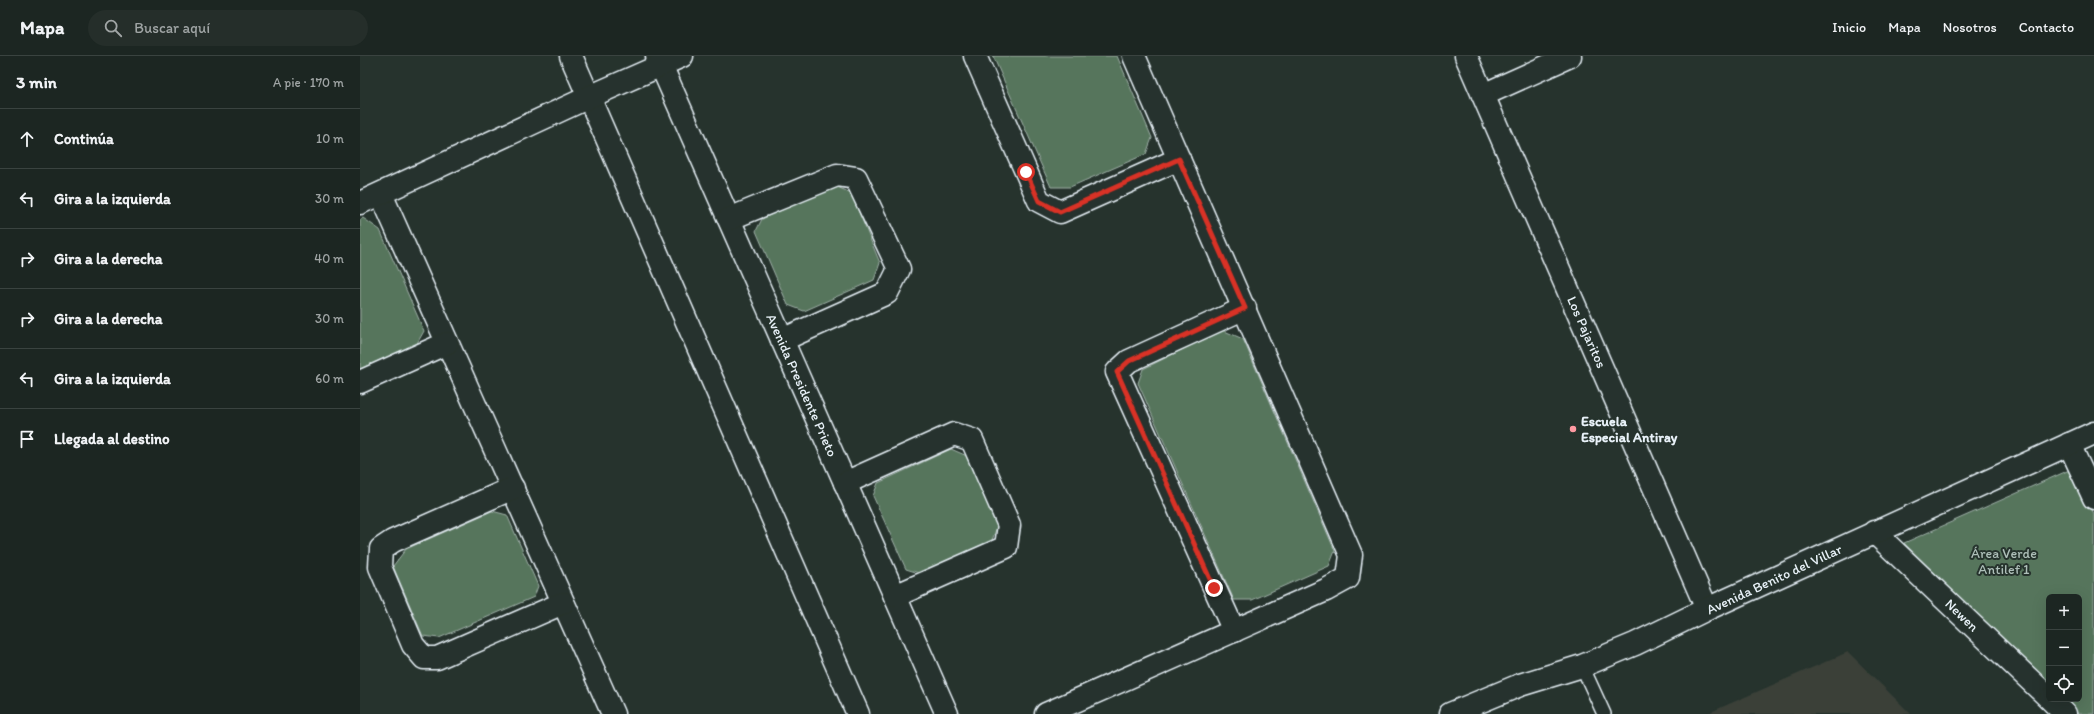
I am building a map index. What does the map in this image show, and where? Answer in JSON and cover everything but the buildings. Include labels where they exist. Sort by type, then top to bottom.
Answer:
[{"type":"street","points":[[571,56],[858,714]]},
{"type":"street","points":[[360,203],[589,97],[659,61],[682,56]]},
{"type":"street","points":[[975,56],[1039,201],[1060,212],[1179,159]]},
{"type":"street","points":[[1046,714],[1326,590],[1348,578],[1351,555],[1245,308],[1134,56]]},
{"type":"street","name":"Los Pajaritos","points":[[1466,56],[1707,609]]},
{"type":"street","points":[[1483,95],[1570,56]]},
{"type":"street","name":"Avenida Presidente Prieto","points":[[659,61],[947,714]]},
{"type":"street","points":[[729,219],[837,175],[856,178],[899,270],[887,293],[782,340]]},
{"type":"street","points":[[382,194],[613,714]]},
{"type":"street","points":[[1234,631],[1117,372],[1129,361],[1245,308]]},
{"type":"street","points":[[360,382],[447,343]]},
{"type":"street","name":"Avenida Benito del Villar","points":[[1450,714],[1520,685],[1582,666],[1635,644],[1707,609],[2094,432]]},
{"type":"street","points":[[845,483],[954,434],[972,440],[1009,525],[1006,547],[895,596]]},
{"type":"street","points":[[2069,444],[2094,498]]},
{"type":"street","points":[[513,488],[393,540],[381,549],[380,567],[413,645],[424,658],[437,658],[564,603]]},
{"type":"street","name":"Newen","points":[[1874,532],[2046,696]]},
{"type":"street","name":"Newen","points":[[2052,702],[2065,714]]},
{"type":"lane","points":[[1582,666],[1604,714]]},
{"type":"shaded area","points":[[1848,652],[1911,714],[1706,714]]},
{"type":"green space","points":[[993,56],[1117,56],[1152,138],[1146,154],[1070,187],[1051,187]]},
{"type":"green space","points":[[835,186],[851,193],[880,263],[874,280],[804,311],[788,305],[756,231],[762,219]]},
{"type":"green space","points":[[363,218],[380,230],[424,331],[415,347],[360,370],[360,220]]},
{"type":"green space","points":[[1222,330],[1243,339],[1335,551],[1329,566],[1252,600],[1234,600],[1138,383],[1143,369]]},
{"type":"green space","points":[[951,449],[967,456],[998,524],[991,543],[922,574],[906,569],[873,496],[878,483]]},
{"type":"green space","name":"Área Verde Antilef 1","points":[[2074,468],[2094,514],[2094,714],[2078,714],[2066,702],[2082,702],[2082,594],[2046,594],[2046,682],[1904,543]]},
{"type":"green space","points":[[492,511],[507,515],[538,586],[534,597],[439,638],[423,636],[393,566],[406,549]]},
{"type":"place","name":"Escuela Especial Antiray","points":[[1573,429]]},
{"type":"route","points":[[1026,172],[1039,201],[1060,212],[1179,159],[1245,308],[1129,361],[1117,372],[1214,588]]}]
